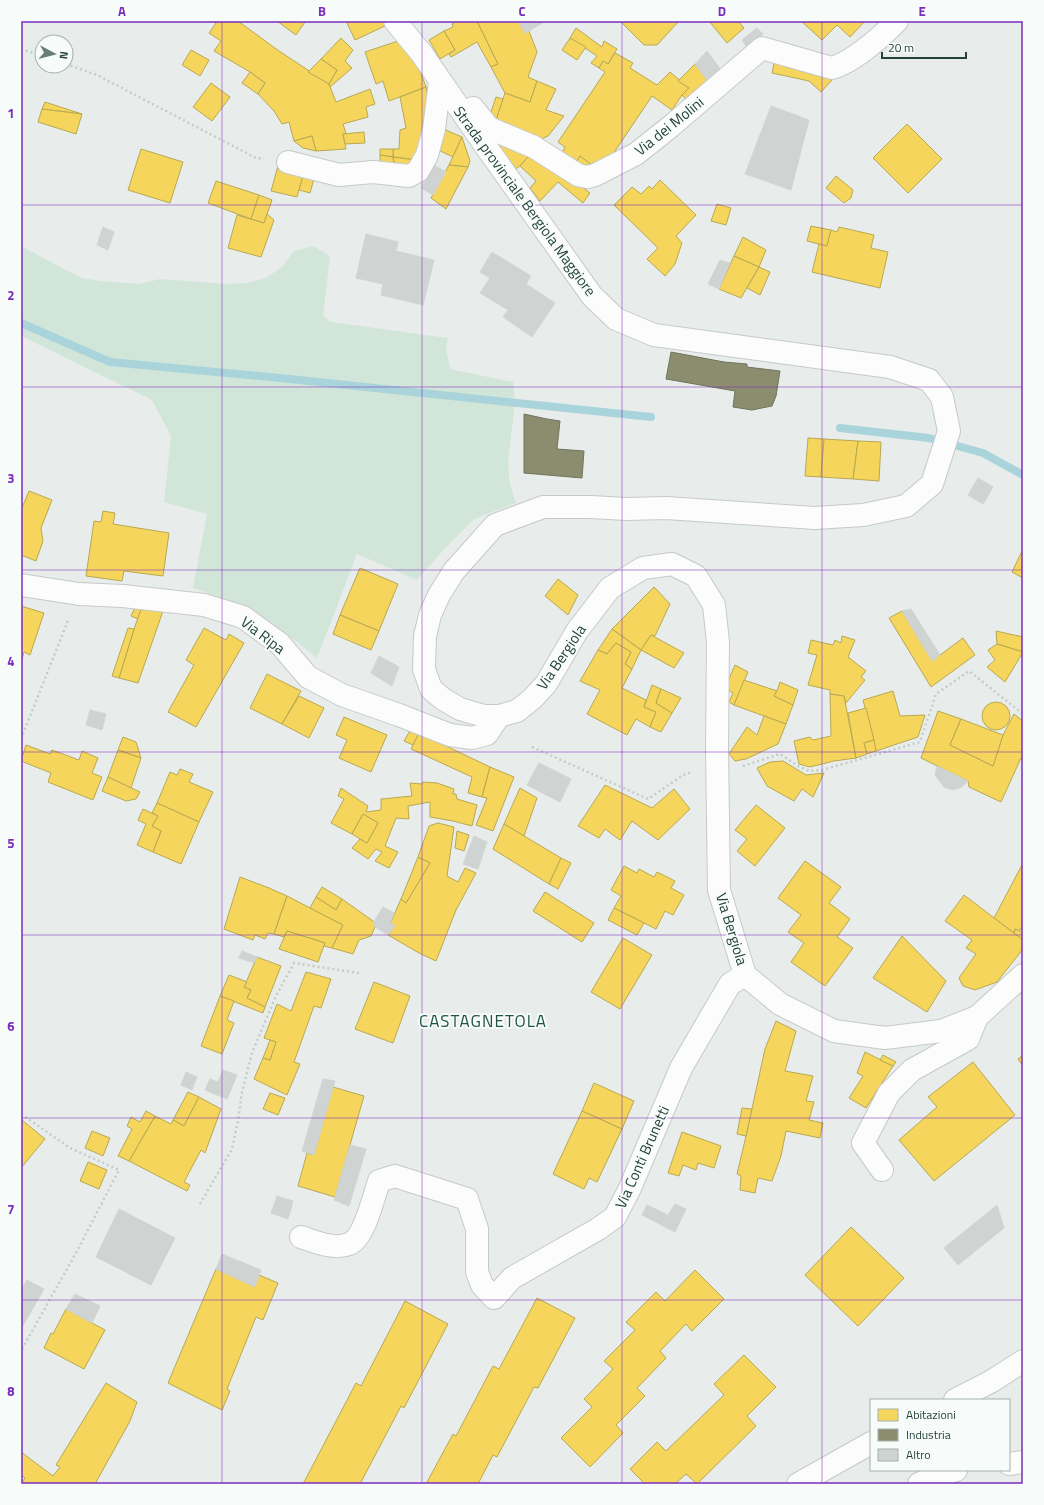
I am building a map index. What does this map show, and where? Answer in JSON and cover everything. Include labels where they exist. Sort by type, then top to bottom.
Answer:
[{"type":"street","name":"Strada provinciale Bergiola Maggiore","points":[[395,21],[422,54],[592,296],[616,319],[654,335],[848,361]]},
{"type":"street","name":"Via dei Molini","points":[[440,81],[452,85],[489,128],[534,147],[578,175],[587,177],[595,175],[636,154],[670,127],[762,48],[832,68],[840,66],[879,39],[897,21]]},
{"type":"street","points":[[288,162],[339,175],[373,172],[409,176],[414,174],[418,171],[427,155],[431,142],[434,130],[440,81]]},
{"type":"street","name":"Via Bergiola","points":[[848,361],[890,367],[929,380],[942,397],[949,431],[932,484],[906,506],[864,515],[815,518],[666,508],[626,509],[543,507],[495,525],[454,572],[439,595],[430,615],[425,636],[424,669],[431,689],[444,699],[460,708],[484,716],[499,716],[517,710],[532,699],[546,684],[577,631],[610,588],[643,568],[672,564],[696,576],[714,606],[718,642],[717,776],[719,890],[745,975],[780,1004],[834,1031],[885,1038],[941,1031],[977,1017],[1023,975]]},
{"type":"street","name":"Via Ripa","points":[[21,585],[79,594],[123,596],[204,605],[243,617],[280,644],[308,677],[342,696],[399,715],[450,735],[472,738],[487,734],[499,716]]},
{"type":"street","name":"Via Conti Brunetti","points":[[301,1236],[322,1244],[339,1246],[351,1244],[363,1229],[379,1181],[395,1176],[467,1199],[477,1229],[477,1272],[482,1285],[494,1298],[512,1278],[598,1230],[615,1217],[630,1188],[681,1068],[730,984],[745,975]]},
{"type":"street","points":[[882,1170],[863,1143],[889,1093],[912,1070],[968,1039],[977,1017]]},
{"type":"street","points":[[957,1399],[992,1381],[1023,1361]]},
{"type":"street","points":[[798,1484],[870,1444]]},
{"type":"street","points":[[1010,1464],[1023,1462]]},
{"type":"street","points":[[920,1484],[953,1471]]},
{"type":"path","points":[[21,49],[34,53]]},
{"type":"path","points":[[74,67],[97,75],[256,158],[288,162]]},
{"type":"path","points":[[21,739],[79,594]]},
{"type":"path","points":[[532,747],[648,799],[683,775],[693,772],[717,776],[780,754],[798,766],[809,771],[822,770],[920,742],[936,694],[969,671],[1023,714]]},
{"type":"path","points":[[200,1204],[232,1149],[242,1092],[252,1053],[276,996],[294,963],[359,973]]},
{"type":"path","points":[[21,1114],[70,1148],[119,1170],[77,1251],[21,1351]]},
{"type":"green space","points":[[21,246],[81,278],[139,284],[160,279],[226,284],[246,283],[266,278],[282,267],[294,251],[313,246],[330,256],[323,316],[331,322],[448,338],[446,348],[450,369],[513,382],[515,402],[508,463],[510,484],[516,503],[474,519],[448,545],[417,580],[357,554],[317,658],[296,641],[229,600],[193,588],[207,514],[164,502],[171,436],[152,400],[21,336]]},
{"type":"building: Abitazioni","points":[[213,21],[238,21],[279,51],[329,84],[336,102],[370,89],[375,104],[366,107],[368,117],[343,124],[346,133],[343,134],[346,149],[316,151],[312,136],[294,141],[289,122],[282,124],[274,111],[258,94],[265,83],[250,72],[214,51],[221,41],[209,33],[216,23]]},
{"type":"building: Abitazioni","points":[[277,21],[304,21],[305,22],[296,35]]},
{"type":"building: Abitazioni","points":[[349,21],[383,21],[387,25],[355,40],[347,23]]},
{"type":"building: Abitazioni","points":[[457,21],[477,21],[498,64],[491,67],[477,42],[451,57],[449,54],[455,50],[444,31],[453,27],[452,24]]},
{"type":"building: Abitazioni","points":[[477,21],[518,21],[525,33],[529,31],[537,52],[528,77],[537,81],[530,102],[505,93],[491,67],[498,64]]},
{"type":"building: Abitazioni","points":[[620,21],[678,22],[657,45],[644,45]]},
{"type":"building: Abitazioni","points":[[709,21],[738,21],[744,28],[727,43]]},
{"type":"building: Abitazioni","points":[[801,21],[865,21],[850,37],[837,25],[822,40]]},
{"type":"building: Abitazioni","points":[[576,28],[602,47],[604,41],[617,49],[608,64],[603,61],[599,68],[591,63],[597,56],[570,38]]},
{"type":"building: Abitazioni","points":[[444,31],[455,50],[440,59],[429,40]]},
{"type":"building: Abitazioni","points":[[341,38],[353,50],[345,61],[352,68],[330,87],[329,84],[337,70],[321,59]]},
{"type":"building: Abitazioni","points":[[570,38],[586,47],[577,60],[562,50]]},
{"type":"building: Abitazioni","points":[[401,40],[419,68],[426,87],[389,101],[383,81],[376,84],[365,52]]},
{"type":"building: Abitazioni","points":[[191,50],[209,60],[200,76],[182,65]]},
{"type":"building: Abitazioni","points":[[615,53],[633,63],[630,68],[657,85],[670,72],[689,88],[682,95],[672,110],[652,96],[613,154],[593,166],[580,156],[575,164],[562,153],[565,147],[558,142],[605,72],[599,68],[603,61],[608,64]]},
{"type":"building: Abitazioni","points":[[321,59],[337,70],[329,84],[308,72]]},
{"type":"building: Abitazioni","points":[[775,59],[818,69],[832,80],[821,92],[809,81],[772,73]]},
{"type":"building: Abitazioni","points":[[695,64],[709,83],[689,103],[682,95],[689,88],[678,81]]},
{"type":"building: Abitazioni","points":[[250,72],[265,83],[258,94],[242,83]]},
{"type":"building: Abitazioni","points":[[537,81],[556,89],[546,110],[564,116],[548,136],[541,139],[495,123],[505,93],[530,102]]},
{"type":"building: Abitazioni","points":[[211,83],[230,97],[212,121],[193,107]]},
{"type":"building: Abitazioni","points":[[426,87],[431,109],[417,160],[393,157],[393,149],[399,149],[400,130],[406,128],[400,97]]},
{"type":"building: Abitazioni","points":[[496,97],[503,99],[496,120],[489,118]]},
{"type":"building: Abitazioni","points":[[45,102],[82,114],[42,109]]},
{"type":"building: Abitazioni","points":[[42,109],[82,114],[76,134],[38,122]]},
{"type":"building: Abitazioni","points":[[907,124],[942,159],[908,193],[873,158]]},
{"type":"building: Abitazioni","points":[[441,128],[462,137],[453,157],[432,147]]},
{"type":"building: Abitazioni","points":[[364,132],[365,143],[345,144],[343,134]]},
{"type":"building: Abitazioni","points":[[312,136],[316,151],[303,148],[294,141]]},
{"type":"building: Abitazioni","points":[[462,137],[470,161],[468,167],[449,165]]},
{"type":"building: Abitazioni","points":[[495,138],[534,150],[520,166],[514,170],[494,143]]},
{"type":"building: Abitazioni","points":[[141,149],[183,162],[170,203],[128,190]]},
{"type":"building: Abitazioni","points":[[380,149],[393,149],[393,157],[380,155]]},
{"type":"building: Abitazioni","points":[[534,150],[590,193],[583,203],[558,182],[540,201],[530,188],[536,181],[520,166]]},
{"type":"building: Abitazioni","points":[[380,155],[393,157],[394,163],[380,162]]},
{"type":"building: Abitazioni","points":[[580,156],[593,166],[575,164]]},
{"type":"building: Abitazioni","points":[[393,157],[417,160],[414,166],[394,163]]},
{"type":"building: Abitazioni","points":[[449,165],[468,167],[446,209],[431,198]]},
{"type":"building: Abitazioni","points":[[278,166],[304,173],[297,197],[271,191]]},
{"type":"building: Abitazioni","points":[[304,173],[315,175],[310,193],[299,190]]},
{"type":"building: Abitazioni","points":[[836,176],[853,190],[851,198],[844,203],[826,188]]},
{"type":"building: Abitazioni","points":[[660,180],[696,215],[676,236],[682,243],[675,264],[665,276],[647,259],[658,248],[614,205],[632,187],[641,194],[649,186],[652,189]]},
{"type":"building: Abitazioni","points":[[216,181],[259,195],[251,219],[208,203]]},
{"type":"building: Abitazioni","points":[[259,195],[272,200],[264,223],[251,219]]},
{"type":"building: Abitazioni","points":[[717,204],[731,208],[726,225],[711,221]]},
{"type":"building: Abitazioni","points":[[267,214],[274,220],[261,257],[228,248],[237,215],[264,223]]},
{"type":"building: Abitazioni","points":[[811,226],[831,230],[827,246],[807,241]]},
{"type":"building: Abitazioni","points":[[839,227],[874,235],[871,248],[888,252],[880,288],[812,272],[819,244],[827,246],[831,230],[837,232]]},
{"type":"building: Abitazioni","points":[[743,237],[766,250],[759,267],[734,256]]},
{"type":"building: Abitazioni","points":[[734,256],[759,267],[741,298],[719,289]]},
{"type":"building: Abitazioni","points":[[759,267],[770,272],[760,295],[747,288]]},
{"type":"building: Abitazioni","points":[[808,438],[824,439],[821,477],[805,476]]},
{"type":"building: Abitazioni","points":[[824,439],[858,441],[853,479],[821,477]]},
{"type":"building: Abitazioni","points":[[858,441],[881,442],[879,481],[853,479]]},
{"type":"building: Abitazioni","points":[[29,491],[52,500],[41,528],[43,541],[36,561],[21,555],[21,510]]},
{"type":"building: Abitazioni","points":[[103,511],[115,513],[113,524],[169,533],[163,576],[124,571],[122,581],[86,576],[94,521],[101,522]]},
{"type":"building: Abitazioni","points":[[1023,549],[1023,578],[1012,572]]},
{"type":"building: Abitazioni","points":[[360,568],[398,584],[379,631],[340,615]]},
{"type":"building: Abitazioni","points":[[558,579],[578,595],[568,615],[545,596]]},
{"type":"building: Abitazioni","points":[[654,587],[670,604],[655,636],[651,635],[641,650],[612,629]]},
{"type":"building: Abitazioni","points":[[137,603],[143,604],[138,619],[131,616]]},
{"type":"building: Abitazioni","points":[[143,604],[164,608],[138,683],[119,678]]},
{"type":"building: Abitazioni","points":[[21,606],[44,613],[30,655],[24,652],[21,663]]},
{"type":"building: Abitazioni","points":[[902,611],[932,661],[963,638],[975,655],[931,687],[889,618]]},
{"type":"building: Abitazioni","points":[[340,615],[379,631],[371,650],[333,634]]},
{"type":"building: Abitazioni","points":[[128,628],[134,629],[119,678],[112,676]]},
{"type":"building: Abitazioni","points":[[204,628],[226,640],[229,634],[244,643],[196,727],[168,712],[194,665],[186,660]]},
{"type":"building: Abitazioni","points":[[612,629],[641,650],[632,669],[625,664],[631,652],[616,643],[607,654],[598,650]]},
{"type":"building: Abitazioni","points":[[996,631],[1023,637],[1023,652],[997,644]]},
{"type":"building: Abitazioni","points":[[651,635],[684,653],[674,668],[641,650]]},
{"type":"building: Abitazioni","points":[[842,636],[855,640],[848,657],[866,671],[861,677],[865,680],[846,703],[844,696],[830,694],[830,690],[808,685],[817,655],[808,653],[811,640],[833,645],[835,640],[841,643]]},
{"type":"building: Abitazioni","points":[[616,643],[631,652],[625,664],[632,669],[622,688],[646,700],[644,707],[656,712],[650,727],[636,719],[627,735],[587,714],[600,690],[580,681],[598,650],[607,654]]},
{"type":"building: Abitazioni","points":[[997,644],[1023,652],[1005,682],[987,667],[995,660],[988,650]]},
{"type":"building: Abitazioni","points":[[735,665],[748,672],[734,705],[729,702],[733,693],[725,688]]},
{"type":"building: Abitazioni","points":[[267,674],[301,691],[282,724],[250,708]]},
{"type":"building: Abitazioni","points":[[744,680],[777,691],[774,696],[793,705],[786,724],[734,705]]},
{"type":"building: Abitazioni","points":[[780,682],[798,690],[793,705],[774,696]]},
{"type":"building: Abitazioni","points":[[652,685],[661,689],[656,703],[672,713],[661,732],[650,727],[656,712],[644,707]]},
{"type":"building: Abitazioni","points":[[661,689],[681,698],[672,713],[656,703]]},
{"type":"building: Abitazioni","points":[[893,691],[900,716],[925,715],[918,737],[876,751],[863,700]]},
{"type":"building: Abitazioni","points":[[830,694],[844,696],[856,758],[834,761],[810,767],[799,764],[794,741],[810,737],[813,740],[831,736]]},
{"type":"building: Abitazioni","points":[[299,696],[324,708],[309,738],[282,724]]},
{"type":"building: Abitazioni","points":[[996,702],[1006,706],[1010,716],[1006,726],[996,730],[986,726],[982,716],[986,706]]},
{"type":"building: Abitazioni","points":[[866,708],[874,740],[864,743],[867,754],[856,758],[848,713]]},
{"type":"building: Abitazioni","points":[[938,711],[961,719],[950,745],[993,766],[1003,735],[1014,714],[1023,721],[1023,759],[1021,758],[1001,802],[969,787],[968,781],[921,758]]},
{"type":"building: Abitazioni","points":[[764,716],[786,724],[778,744],[746,759],[735,761],[729,754],[747,727],[757,735]]},
{"type":"building: Abitazioni","points":[[344,717],[387,735],[371,772],[339,758],[347,740],[336,735]]},
{"type":"building: Abitazioni","points":[[961,719],[1003,735],[993,766],[950,745]]},
{"type":"building: Abitazioni","points":[[411,729],[419,733],[413,745],[404,741]]},
{"type":"building: Abitazioni","points":[[419,733],[490,767],[482,797],[468,793],[472,777],[411,749]]},
{"type":"building: Abitazioni","points":[[123,737],[136,742],[141,758],[118,750]]},
{"type":"building: Abitazioni","points":[[874,740],[876,751],[867,754],[864,743]]},
{"type":"building: Abitazioni","points":[[26,745],[50,754],[52,750],[79,760],[82,751],[98,758],[92,773],[102,777],[93,800],[48,782],[51,773],[21,761]]},
{"type":"building: Abitazioni","points":[[118,750],[141,758],[131,788],[108,777]]},
{"type":"building: Abitazioni","points":[[783,761],[806,775],[824,773],[813,797],[802,789],[794,801],[767,786],[757,768],[770,762]]},
{"type":"building: Abitazioni","points":[[490,767],[514,777],[493,831],[476,825],[487,798],[482,797]]},
{"type":"building: Abitazioni","points":[[180,769],[193,774],[189,782],[213,792],[199,822],[157,803],[170,772],[177,775]]},
{"type":"building: Abitazioni","points":[[108,777],[140,792],[136,799],[126,801],[102,791]]},
{"type":"building: Abitazioni","points":[[423,782],[437,783],[454,789],[453,794],[456,794],[457,799],[477,805],[472,826],[430,817],[430,802],[408,806],[409,819],[396,818],[385,846],[398,852],[389,868],[375,861],[382,852],[376,849],[368,859],[352,848],[360,839],[367,843],[378,823],[363,814],[352,834],[331,823],[344,799],[338,796],[341,788],[368,806],[366,812],[381,810],[381,799],[412,796],[410,783],[422,784]]},
{"type":"building: Abitazioni","points":[[605,785],[652,808],[674,789],[690,809],[658,840],[632,821],[620,840],[605,829],[599,838],[578,826]]},
{"type":"building: Abitazioni","points":[[520,788],[537,798],[524,836],[504,824]]},
{"type":"building: Abitazioni","points":[[157,803],[199,822],[181,864],[153,852],[161,831],[152,826],[158,816],[152,813]]},
{"type":"building: Abitazioni","points":[[756,805],[785,828],[755,866],[737,851],[747,839],[735,830]]},
{"type":"building: Abitazioni","points":[[143,809],[158,816],[152,826],[161,831],[153,852],[137,845],[146,824],[138,820]]},
{"type":"building: Abitazioni","points":[[363,814],[378,823],[367,843],[352,834]]},
{"type":"building: Abitazioni","points":[[438,823],[454,827],[447,876],[458,882],[465,868],[476,873],[456,910],[436,961],[388,935],[395,925],[390,924],[401,899],[406,903],[430,863],[418,857],[429,826]]},
{"type":"building: Abitazioni","points":[[504,824],[561,858],[549,884],[493,849]]},
{"type":"building: Abitazioni","points":[[457,831],[469,835],[464,851],[455,848]]},
{"type":"building: Abitazioni","points":[[418,857],[430,863],[406,903],[401,899]]},
{"type":"building: Abitazioni","points":[[561,858],[571,863],[558,889],[549,884]]},
{"type":"building: Abitazioni","points":[[805,861],[841,887],[829,903],[850,919],[837,937],[853,948],[825,986],[791,962],[804,943],[788,932],[801,915],[778,898]]},
{"type":"building: Abitazioni","points":[[1023,863],[1023,925],[1019,931],[1015,929],[1014,933],[994,918]]},
{"type":"building: Abitazioni","points":[[624,866],[637,873],[639,869],[654,877],[657,872],[675,881],[671,888],[684,895],[673,915],[665,911],[656,929],[614,908],[621,896],[611,890]]},
{"type":"building: Abitazioni","points":[[240,877],[287,896],[274,934],[268,933],[265,939],[255,935],[253,940],[224,929]]},
{"type":"building: Abitazioni","points":[[322,887],[342,899],[336,910],[316,897]]},
{"type":"building: Abitazioni","points":[[545,892],[594,923],[582,942],[533,911]]},
{"type":"building: Abitazioni","points":[[964,895],[1023,940],[1023,949],[997,982],[975,990],[963,986],[959,978],[976,954],[966,948],[972,940],[945,921]]},
{"type":"building: Abitazioni","points":[[287,896],[343,925],[332,948],[324,946],[325,943],[287,931],[284,937],[274,934]]},
{"type":"building: Abitazioni","points":[[316,897],[336,910],[342,899],[373,921],[375,927],[371,936],[359,940],[353,954],[332,948],[343,925],[310,908]]},
{"type":"building: Abitazioni","points":[[614,908],[644,923],[637,935],[608,920]]},
{"type":"building: Abitazioni","points":[[1015,929],[1023,932],[1023,940],[1014,933]]},
{"type":"building: Abitazioni","points":[[287,931],[325,943],[318,962],[279,949]]},
{"type":"building: Abitazioni","points":[[902,936],[946,981],[927,1012],[873,978]]},
{"type":"building: Abitazioni","points":[[623,938],[652,955],[620,1009],[591,992]]},
{"type":"building: Abitazioni","points":[[257,957],[281,966],[265,1007],[247,998],[251,990],[244,987]]},
{"type":"building: Abitazioni","points":[[306,972],[331,979],[321,1008],[314,1006],[294,1062],[300,1064],[287,1095],[254,1079],[263,1058],[270,1060],[276,1042],[264,1038],[277,1004],[291,1011]]},
{"type":"building: Abitazioni","points":[[229,975],[247,982],[244,987],[251,990],[247,998],[265,1007],[263,1013],[220,996]]},
{"type":"building: Abitazioni","points":[[374,982],[410,996],[393,1043],[355,1029]]},
{"type":"building: Abitazioni","points":[[220,996],[234,1001],[227,1020],[234,1023],[222,1054],[201,1046]]},
{"type":"building: Abitazioni","points":[[776,1021],[796,1031],[785,1071],[813,1076],[806,1101],[814,1102],[809,1120],[823,1123],[820,1138],[786,1131],[781,1156],[772,1181],[758,1178],[755,1193],[740,1190],[741,1176],[737,1174],[765,1049]]},
{"type":"building: Abitazioni","points":[[270,1040],[276,1042],[270,1060],[263,1058]]},
{"type":"building: Abitazioni","points":[[865,1052],[893,1066],[866,1108],[849,1098],[863,1076],[857,1073]]},
{"type":"building: Abitazioni","points":[[883,1055],[896,1062],[893,1066],[880,1060]]},
{"type":"building: Abitazioni","points":[[1023,1055],[1023,1066],[1018,1059]]},
{"type":"building: Abitazioni","points":[[973,1062],[1015,1115],[934,1181],[899,1140],[937,1107],[928,1097]]},
{"type":"building: Abitazioni","points":[[594,1083],[634,1101],[622,1129],[582,1111]]},
{"type":"building: Abitazioni","points":[[333,1087],[364,1096],[335,1197],[298,1186],[307,1153],[314,1155]]},
{"type":"building: Abitazioni","points":[[188,1092],[199,1097],[184,1126],[173,1120]]},
{"type":"building: Abitazioni","points":[[270,1093],[285,1098],[278,1115],[263,1109]]},
{"type":"building: Abitazioni","points":[[199,1097],[221,1109],[205,1153],[201,1150],[184,1182],[190,1185],[187,1191],[129,1161],[155,1116],[171,1124],[173,1120],[184,1126]]},
{"type":"building: Abitazioni","points":[[742,1108],[752,1109],[746,1136],[737,1134]]},
{"type":"building: Abitazioni","points":[[146,1111],[155,1116],[129,1161],[118,1156],[132,1129],[127,1126],[131,1117],[140,1122]]},
{"type":"building: Abitazioni","points":[[582,1111],[622,1129],[597,1182],[589,1178],[584,1189],[553,1174]]},
{"type":"building: Abitazioni","points":[[22,1120],[45,1139],[21,1168],[21,1121]]},
{"type":"building: Abitazioni","points":[[92,1131],[110,1138],[103,1156],[85,1148]]},
{"type":"building: Abitazioni","points":[[682,1132],[721,1146],[714,1168],[698,1163],[696,1170],[683,1165],[679,1176],[668,1173]]},
{"type":"building: Abitazioni","points":[[88,1162],[107,1170],[99,1189],[80,1181]]},
{"type":"building: Abitazioni","points":[[851,1227],[904,1278],[858,1326],[805,1275]]},
{"type":"building: Abitazioni","points":[[216,1269],[255,1287],[259,1275],[278,1283],[263,1320],[256,1317],[227,1389],[230,1391],[222,1410],[168,1383]]},
{"type":"building: Abitazioni","points":[[695,1270],[724,1299],[692,1331],[686,1324],[660,1351],[666,1358],[637,1388],[645,1396],[616,1425],[623,1433],[590,1467],[561,1438],[592,1407],[584,1399],[613,1369],[604,1361],[635,1330],[626,1322],[656,1292],[665,1301]]},
{"type":"building: Abitazioni","points":[[537,1298],[575,1318],[538,1388],[534,1387],[497,1457],[493,1455],[478,1484],[426,1484],[453,1434],[456,1436],[493,1366],[499,1369]]},
{"type":"building: Abitazioni","points":[[405,1301],[448,1324],[404,1408],[401,1406],[360,1484],[303,1484],[356,1383],[361,1386]]},
{"type":"building: Abitazioni","points":[[66,1309],[105,1330],[84,1369],[44,1348],[51,1333],[53,1334]]},
{"type":"building: Abitazioni","points":[[744,1355],[776,1387],[747,1416],[756,1426],[697,1484],[686,1474],[675,1484],[645,1484],[630,1469],[657,1442],[666,1451],[724,1395],[714,1384]]},
{"type":"building: Abitazioni","points":[[106,1383],[137,1402],[130,1421],[95,1484],[21,1484],[25,1478],[21,1475],[21,1452],[53,1476],[60,1467],[56,1465]]},
{"type":"building: Industria","points":[[671,352],[724,362],[747,364],[747,367],[780,371],[776,396],[772,406],[752,410],[733,407],[735,391],[666,379]]},
{"type":"building: Industria","points":[[524,414],[560,421],[557,449],[584,451],[582,478],[524,473]]},
{"type":"building: Altro","points":[[518,21],[524,21],[529,31],[525,33]]},
{"type":"building: Altro","points":[[524,21],[543,21],[544,22],[529,31]]},
{"type":"building: Altro","points":[[757,28],[763,34],[747,47],[742,40]]},
{"type":"building: Altro","points":[[707,51],[721,70],[709,83],[695,64]]},
{"type":"building: Altro","points":[[771,106],[809,120],[791,190],[745,174]]},
{"type":"building: Altro","points":[[434,165],[446,172],[433,195],[421,188]]},
{"type":"building: Altro","points":[[103,227],[114,232],[108,250],[97,245]]},
{"type":"building: Altro","points":[[366,234],[398,242],[396,251],[434,260],[423,305],[381,295],[383,284],[356,278]]},
{"type":"building: Altro","points":[[492,252],[531,276],[526,284],[555,303],[532,337],[503,317],[508,310],[480,293],[490,278],[480,272]]},
{"type":"building: Altro","points":[[720,260],[730,263],[719,289],[708,284]]},
{"type":"building: Altro","points":[[978,478],[993,487],[983,504],[968,495]]},
{"type":"building: Altro","points":[[911,609],[940,655],[932,661],[902,611]]},
{"type":"building: Altro","points":[[379,656],[399,667],[392,686],[371,673]]},
{"type":"building: Altro","points":[[90,710],[106,714],[102,730],[86,725]]},
{"type":"building: Altro","points":[[539,763],[571,779],[560,802],[527,785]]},
{"type":"building: Altro","points":[[937,766],[968,781],[962,787],[953,790],[944,787],[935,775]]},
{"type":"building: Altro","points":[[474,836],[487,842],[478,869],[463,864]]},
{"type":"building: Altro","points":[[383,907],[394,913],[390,924],[395,925],[388,935],[375,927],[373,923]]},
{"type":"building: Altro","points":[[242,951],[257,957],[254,963],[239,958]]},
{"type":"building: Altro","points":[[223,1070],[237,1075],[227,1099],[205,1090],[210,1079],[218,1082]]},
{"type":"building: Altro","points":[[186,1072],[197,1077],[192,1090],[181,1085]]},
{"type":"building: Altro","points":[[323,1079],[335,1081],[314,1155],[302,1151]]},
{"type":"building: Altro","points":[[350,1145],[366,1149],[349,1206],[334,1200]]},
{"type":"building: Altro","points":[[277,1196],[293,1201],[288,1219],[271,1213]]},
{"type":"building: Altro","points":[[675,1204],[686,1209],[675,1232],[642,1215],[647,1205],[668,1215]]},
{"type":"building: Altro","points":[[997,1205],[1004,1228],[958,1265],[944,1248]]},
{"type":"building: Altro","points":[[119,1209],[175,1238],[151,1285],[96,1257]]},
{"type":"building: Altro","points":[[222,1254],[261,1270],[255,1287],[216,1269]]},
{"type":"building: Altro","points":[[27,1280],[44,1289],[21,1329],[21,1290]]},
{"type":"building: Altro","points":[[75,1294],[100,1306],[92,1323],[66,1309]]},
{"type":"waterway","points":[[21,323],[110,362],[280,378],[651,417]]},
{"type":"waterway","points":[[840,428],[929,438],[983,453],[1023,475]]},
{"type":"district","name":"CASTAGNETOLA","points":[[483,1021]]}]
